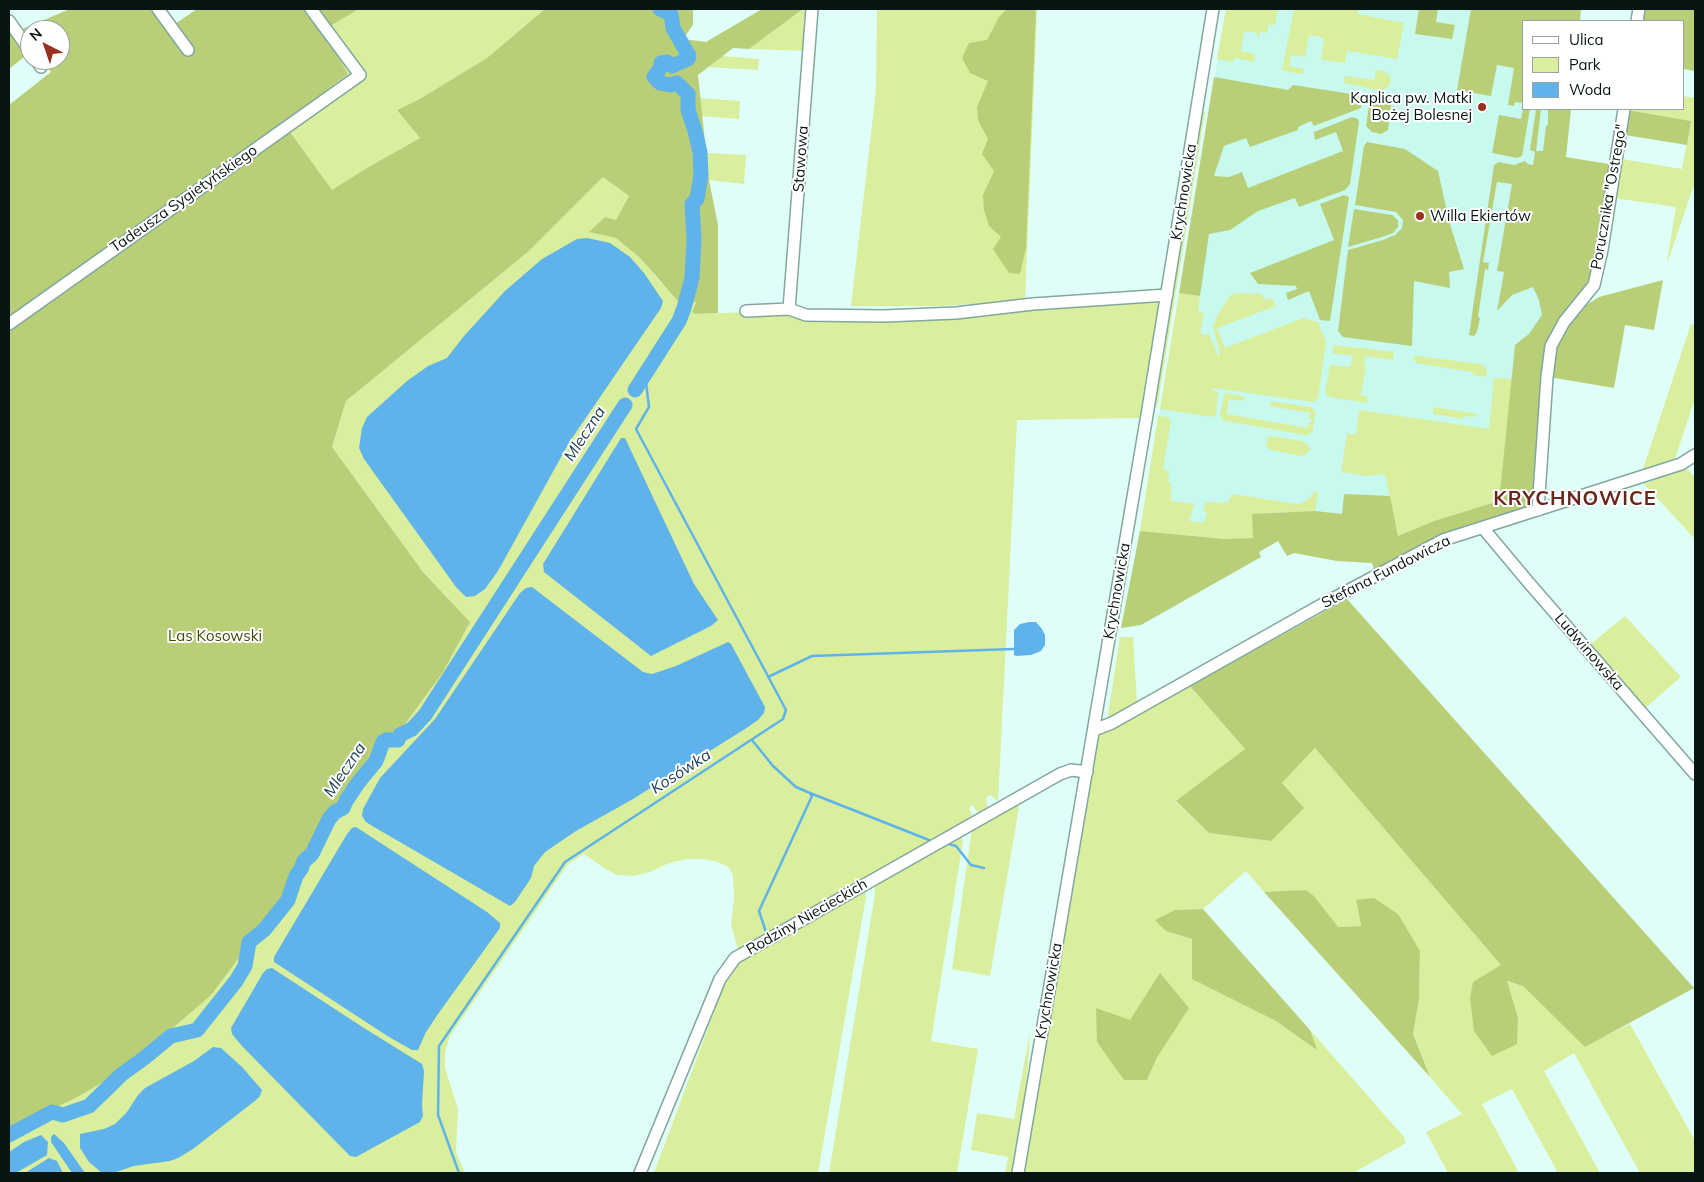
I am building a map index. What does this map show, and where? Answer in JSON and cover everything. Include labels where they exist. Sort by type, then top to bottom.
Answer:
[{"type":"street","points":[[158,9],[188,50]]},
{"type":"street","name":"Tadeusza Sygietyńskiego","points":[[9,324],[360,75],[311,9]]},
{"type":"street","name":"Stawowa","points":[[789,309],[812,9]]},
{"type":"street","name":"Krychnowicka","points":[[1018,1173],[1167,295],[1213,9]]},
{"type":"street","points":[[9,21],[20,37]]},
{"type":"street","name":"Porucznika \"Ostrego\"","points":[[1538,510],[1546,377],[1551,346],[1564,322],[1594,284],[1602,250],[1624,110]]},
{"type":"street","points":[[746,311],[789,309],[806,315],[884,316],[956,314],[1033,304],[1167,295]]},
{"type":"street","name":"Stefana Fundowicza","points":[[1094,730],[1112,723],[1321,605],[1443,540],[1681,464],[1695,455]]},
{"type":"street","name":"Ludwinowska","points":[[1483,528],[1695,774]]},
{"type":"street","name":"Rodziny Niecieckich","points":[[640,1173],[720,979],[735,958],[1060,774],[1071,770],[1087,772]]},
{"type":"shaded area","points":[[1226,9],[1581,9],[1580,20],[1522,20],[1522,110],[1571,110],[1546,348],[1515,346],[1499,501],[1374,570],[1372,563],[1337,561],[1294,553],[1287,556],[1278,541],[1259,552],[1261,557],[1141,625],[1121,628],[1140,531]]},
{"type":"green space","name":"Las Kosowski","points":[[70,9],[155,9],[169,28],[197,9],[359,9],[332,25],[331,39],[334,49],[348,74],[252,144],[248,154],[290,132],[332,190],[420,138],[397,110],[418,100],[487,58],[545,9],[693,9],[693,25],[683,39],[706,42],[762,9],[803,9],[749,49],[733,48],[698,75],[709,180],[718,225],[718,313],[695,314],[692,312],[696,302],[678,301],[640,258],[616,238],[589,232],[605,217],[616,220],[629,196],[603,177],[529,251],[346,401],[332,447],[423,572],[470,622],[443,672],[362,783],[302,874],[211,995],[124,1070],[72,1100],[9,1129],[9,105],[51,72],[50,70],[70,70],[70,20],[44,20]]},
{"type":"green space","points":[[359,9],[545,9],[487,58],[418,100],[397,110],[420,138],[367,168],[332,191],[290,132],[248,155],[252,144],[348,74],[334,49],[331,39],[332,25]]},
{"type":"green space","points":[[803,9],[809,9],[806,51],[749,49]]},
{"type":"green space","points":[[877,9],[1037,9],[1025,301],[939,306],[851,306],[876,90]]},
{"type":"green space","points":[[1007,9],[1035,9],[1036,12],[1026,248],[1020,274],[1009,273],[993,249],[1001,237],[989,226],[984,210],[983,195],[994,171],[982,154],[988,139],[978,120],[977,107],[988,81],[970,73],[962,58],[969,43],[987,40],[999,17]]},
{"type":"green space","points":[[1226,9],[1278,9],[1275,25],[1269,25],[1267,33],[1260,32],[1259,37],[1257,33],[1244,31],[1241,51],[1255,54],[1254,62],[1234,58],[1233,62],[1217,59]]},
{"type":"green space","points":[[1294,9],[1358,9],[1358,14],[1404,23],[1397,59],[1347,51],[1345,63],[1321,60],[1324,38],[1309,35],[1305,57],[1291,55],[1289,66],[1304,69],[1303,73],[1299,74],[1282,70]]},
{"type":"green space","points":[[1419,9],[1438,9],[1436,22],[1455,25],[1452,39],[1415,34]]},
{"type":"green space","points":[[1471,9],[1581,9],[1580,20],[1522,20],[1522,103],[1515,102],[1514,106],[1508,105],[1514,68],[1497,65],[1491,96],[1463,91],[1462,97],[1456,96]]},
{"type":"green space","points":[[1645,9],[1695,9],[1695,71],[1684,69],[1684,20],[1643,20]]},
{"type":"green space","points":[[13,28],[20,39],[20,60],[9,69],[9,31]]},
{"type":"green space","points":[[722,56],[759,59],[758,70],[708,67]]},
{"type":"green space","points":[[1376,70],[1383,71],[1390,76],[1391,81],[1387,88],[1380,91],[1344,83],[1345,76],[1374,80]]},
{"type":"green space","points":[[1214,77],[1288,90],[1293,85],[1358,95],[1361,98],[1361,108],[1314,126],[1311,121],[1298,127],[1298,130],[1250,147],[1246,138],[1224,146],[1214,176],[1229,177],[1242,172],[1248,188],[1343,151],[1336,132],[1315,140],[1314,132],[1352,117],[1358,119],[1359,122],[1350,184],[1345,190],[1299,207],[1295,198],[1258,211],[1230,230],[1209,234],[1200,296],[1179,293]]},
{"type":"green space","points":[[1684,96],[1695,98],[1695,182],[1667,261],[1676,207],[1614,198],[1621,159],[1682,169],[1691,121],[1628,110],[1684,110]]},
{"type":"green space","points":[[1376,97],[1388,101],[1391,105],[1388,130],[1381,134],[1372,132],[1366,126],[1370,99]]},
{"type":"green space","points":[[700,98],[740,101],[739,119],[702,116]]},
{"type":"green space","points":[[1523,110],[1530,110],[1522,156],[1517,158],[1492,153],[1499,115],[1521,119]]},
{"type":"green space","points":[[1536,110],[1541,110],[1536,151],[1543,151],[1546,126],[1548,125],[1548,110],[1571,110],[1566,157],[1609,164],[1592,284],[1550,345],[1536,504],[1531,509],[1374,570],[1372,563],[1337,561],[1294,553],[1287,556],[1278,541],[1259,552],[1261,557],[1141,625],[1121,628],[1140,531],[1224,539],[1253,538],[1252,514],[1315,511],[1342,514],[1344,494],[1390,496],[1398,536],[1434,521],[1499,501],[1515,345],[1529,334],[1542,315],[1539,300],[1533,287],[1512,295],[1497,311],[1504,272],[1497,271],[1512,184],[1497,182],[1483,262],[1489,263],[1488,270],[1485,269],[1478,317],[1480,318],[1477,332],[1474,336],[1469,335],[1494,165],[1499,162],[1514,165],[1525,161],[1533,165],[1535,152],[1530,150]]},
{"type":"green space","points":[[1628,110],[1691,121],[1687,145],[1625,135]]},
{"type":"green space","points":[[1202,112],[1205,112],[1157,408],[1154,403]]},
{"type":"green space","points":[[1367,142],[1405,149],[1438,171],[1449,221],[1464,269],[1449,272],[1450,288],[1414,281],[1412,346],[1343,337],[1338,331],[1348,250],[1383,240],[1395,235],[1402,228],[1403,220],[1396,212],[1355,205],[1364,146]]},
{"type":"green space","points":[[706,153],[746,155],[744,184],[709,180]]},
{"type":"green space","points":[[603,177],[629,196],[616,220],[605,217],[590,232],[616,238],[640,258],[661,283],[696,302],[692,312],[695,314],[805,310],[898,310],[1159,301],[1141,418],[1017,420],[998,801],[990,795],[986,798],[988,810],[980,815],[972,805],[969,808],[973,818],[738,950],[731,924],[734,899],[733,875],[728,867],[718,862],[704,859],[687,859],[669,863],[650,872],[634,876],[617,875],[584,854],[568,864],[450,1036],[445,1052],[445,1068],[458,1109],[456,1152],[465,1173],[9,1173],[9,1129],[72,1100],[124,1070],[302,874],[470,622],[423,572],[332,447],[346,401],[529,251]]},
{"type":"green space","points":[[1344,195],[1349,197],[1330,321],[1320,320],[1309,291],[1288,300],[1286,293],[1297,289],[1296,286],[1258,284],[1250,273],[1334,240],[1320,204]]},
{"type":"green space","points":[[1354,209],[1392,215],[1398,220],[1398,227],[1393,233],[1348,247]]},
{"type":"green space","points":[[1663,280],[1654,330],[1625,325],[1614,388],[1549,377],[1554,347],[1568,325],[1583,307],[1599,297]]},
{"type":"green space","points":[[1179,293],[1200,296],[1198,312],[1204,313],[1200,334],[1209,334],[1218,356],[1220,354],[1213,326],[1219,312],[1230,296],[1236,293],[1262,294],[1264,300],[1271,298],[1276,306],[1217,328],[1225,348],[1303,318],[1318,322],[1326,342],[1318,398],[1313,402],[1213,388],[1212,390],[1218,393],[1216,415],[1213,417],[1160,409]]},
{"type":"green space","points":[[1691,324],[1695,325],[1695,398],[1673,465],[1641,475]]},
{"type":"green space","points":[[1334,345],[1394,352],[1393,360],[1365,356],[1364,365],[1366,366],[1361,395],[1368,397],[1367,403],[1330,397],[1325,392],[1330,365],[1350,367],[1353,356],[1332,353]]},
{"type":"green space","points":[[1416,356],[1481,364],[1487,371],[1486,377],[1473,375],[1472,372],[1416,363],[1416,361],[1412,360]]},
{"type":"green space","points":[[1494,378],[1512,379],[1499,501],[1434,521],[1398,536],[1385,474],[1366,476],[1341,472],[1347,433],[1356,435],[1359,410],[1489,429]]},
{"type":"green space","points":[[1227,393],[1245,397],[1242,401],[1229,399],[1227,414],[1308,428],[1309,422],[1311,423],[1312,420],[1309,419],[1310,413],[1269,406],[1272,402],[1275,402],[1311,407],[1315,411],[1313,430],[1310,434],[1305,435],[1226,421],[1220,416],[1224,395]]},
{"type":"green space","points":[[1433,407],[1477,414],[1477,416],[1464,416],[1463,419],[1433,414]]},
{"type":"green space","points":[[1158,416],[1169,417],[1171,421],[1163,469],[1169,472],[1168,482],[1171,482],[1171,501],[1194,504],[1189,521],[1204,523],[1207,512],[1203,511],[1206,502],[1227,503],[1233,494],[1297,504],[1311,497],[1315,491],[1318,493],[1315,511],[1252,514],[1254,538],[1224,539],[1140,531]]},
{"type":"green space","points":[[1271,436],[1302,441],[1310,449],[1307,454],[1301,456],[1271,450],[1266,446],[1267,439]]},
{"type":"green space","points":[[1685,467],[1695,477],[1695,539],[1644,484]]},
{"type":"green space","points":[[1347,599],[1694,988],[1585,1047],[1523,986],[1507,981],[1518,1018],[1517,1044],[1492,1056],[1474,1031],[1470,998],[1473,982],[1501,965],[1315,748],[1282,783],[1304,808],[1271,841],[1209,833],[1176,801],[1245,749],[1190,686]]},
{"type":"green space","points":[[1625,616],[1681,677],[1644,709],[1588,646]]},
{"type":"green space","points":[[1120,637],[1133,637],[1137,703],[1107,721]]},
{"type":"green space","points":[[1190,686],[1245,749],[1176,802],[1209,833],[1271,841],[1282,783],[1315,748],[1502,966],[1473,982],[1518,1018],[1506,981],[1523,986],[1585,1046],[1630,1024],[1695,1141],[1695,1173],[1640,1173],[1574,1053],[1544,1071],[1600,1173],[1558,1173],[1512,1089],[1482,1104],[1519,1173],[1448,1173],[1426,1132],[1462,1114],[1430,1077],[1413,1034],[1419,999],[1420,951],[1356,900],[1361,926],[1337,927],[1314,896],[1306,891],[1264,892],[1246,871],[1203,909],[1175,910],[1166,931],[1192,939],[1192,979],[1276,1021],[1316,1049],[1310,1030],[1404,1137],[1406,1143],[1353,1173],[1023,1173],[1057,985],[1096,743],[1101,734]]},
{"type":"green space","points":[[1017,805],[1019,808],[990,976],[952,969],[972,828]]},
{"type":"green space","points":[[961,834],[963,841],[931,1041],[978,1049],[957,1173],[829,1173],[875,894],[874,883]]},
{"type":"green space","points":[[865,889],[866,897],[818,1173],[654,1173],[729,975],[744,958]]},
{"type":"green space","points":[[1306,890],[1314,896],[1338,927],[1361,926],[1356,900],[1374,898],[1398,914],[1420,951],[1419,999],[1413,1034],[1430,1077],[1264,892]]},
{"type":"green space","points":[[1203,909],[1310,1030],[1317,1050],[1276,1021],[1192,979],[1192,939],[1166,931],[1155,920],[1175,910]]},
{"type":"green space","points":[[1160,973],[1189,1008],[1156,1059],[1147,1080],[1124,1080],[1097,1042],[1096,1008],[1130,1020]]},
{"type":"green space","points":[[1030,1031],[1026,1097],[1013,1173],[1005,1173],[1008,1157],[971,1150],[977,1113],[1014,1119]]},
{"type":"water","points":[[587,238],[610,243],[630,257],[644,273],[663,301],[661,308],[570,441],[498,571],[485,589],[475,596],[466,597],[456,587],[364,459],[359,448],[362,428],[367,417],[407,381],[428,366],[447,358],[464,336],[505,291],[542,259],[577,239]]},
{"type":"water","points":[[621,438],[625,438],[694,584],[718,620],[711,626],[651,656],[544,572],[543,564]]},
{"type":"water","points":[[532,587],[643,672],[652,674],[676,666],[728,642],[731,644],[765,707],[764,713],[758,720],[745,729],[633,799],[576,831],[545,852],[534,866],[531,878],[515,902],[510,906],[374,827],[366,822],[362,816],[363,809],[380,778],[435,719],[520,593],[526,588]]},
{"type":"water","points":[[1036,622],[1042,629],[1045,635],[1045,645],[1041,651],[1031,655],[1016,656],[1014,655],[1014,630],[1020,624]]},
{"type":"water","points":[[356,827],[487,912],[500,923],[500,928],[426,1032],[418,1050],[412,1050],[389,1037],[274,962],[274,957],[347,834],[352,828]]},
{"type":"water","points":[[272,968],[422,1064],[424,1071],[423,1116],[420,1122],[356,1157],[350,1156],[241,1045],[232,1034],[231,1028],[263,973],[267,969]]},
{"type":"water","points":[[213,1047],[221,1048],[242,1067],[262,1090],[256,1100],[193,1149],[170,1161],[134,1166],[113,1173],[102,1173],[89,1162],[80,1148],[80,1134],[104,1129],[115,1124],[127,1112],[145,1088],[194,1061]]},
{"type":"water","points":[[54,1134],[64,1143],[85,1173],[72,1173],[51,1142],[51,1137]]},
{"type":"water","points":[[41,1135],[48,1142],[47,1155],[16,1173],[11,1173],[9,1169],[9,1152],[24,1142]]},
{"type":"water","points":[[49,1158],[57,1161],[63,1173],[25,1173]]},
{"type":"waterway","name":"Mleczna","points":[[635,390],[679,321],[684,308],[692,278],[694,239],[692,204],[697,199],[701,175],[700,152],[688,110],[688,94],[677,83],[670,85],[660,83],[654,77],[661,67],[661,63],[667,62],[672,66],[688,59],[689,56],[673,28],[671,14],[660,9]]},
{"type":"waterway","name":"Kosówka","points":[[459,1173],[438,1115],[439,1046],[565,862],[783,719],[786,710],[636,429],[649,407],[645,374]]},
{"type":"waterway","name":"Mleczna","points":[[9,1135],[52,1112],[63,1115],[89,1106],[122,1074],[171,1036],[197,1030],[236,981],[245,966],[249,942],[264,930],[288,900],[296,876],[304,861],[312,854],[329,819],[335,812],[343,808],[358,783],[376,761],[383,742],[386,740],[398,740],[400,735],[412,729],[425,715],[625,405]]},
{"type":"waterway","points":[[768,677],[812,656],[1013,649]]},
{"type":"waterway","points":[[752,740],[773,766],[796,787],[810,793],[812,796],[759,911],[766,932]]},
{"type":"waterway","points":[[810,793],[929,840]]},
{"type":"waterway","points":[[945,843],[956,846],[971,865],[984,868]]},
{"type":"place","name":"Kaplica pw. Matki Bożej Bolesnej","points":[[1482,107]]},
{"type":"place","name":"Willa Ekiertów","points":[[1420,216]]},
{"type":"district","name":"KRYCHNOWICE","points":[[1575,499]]}]
